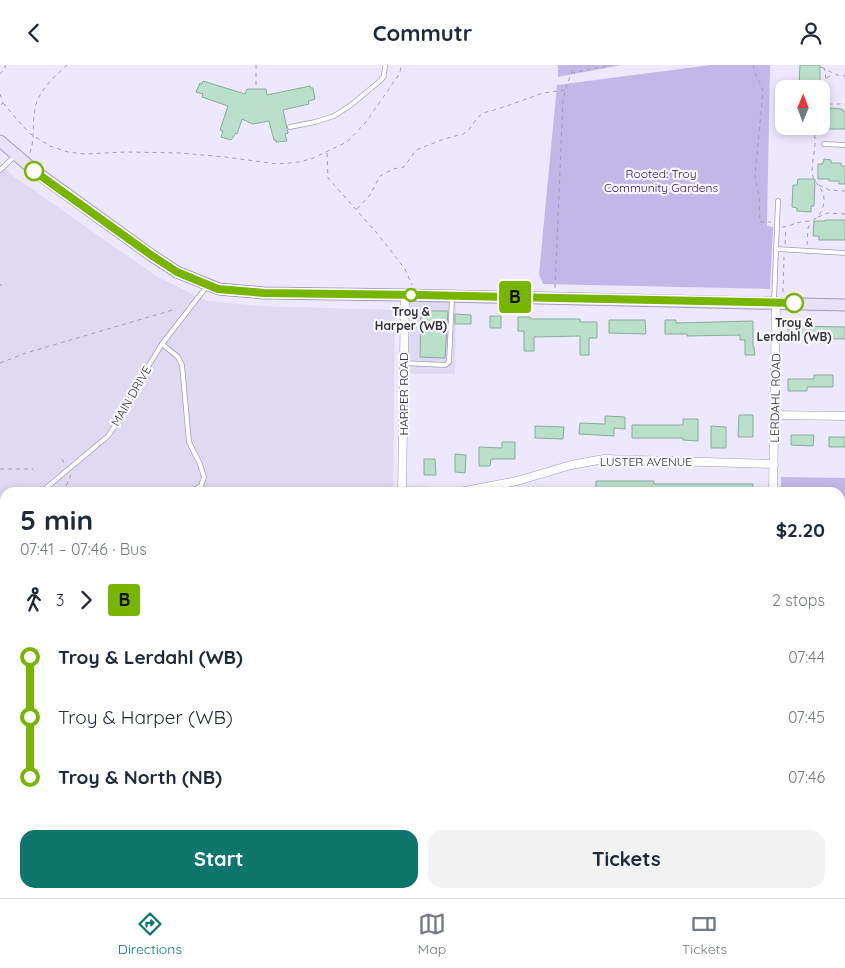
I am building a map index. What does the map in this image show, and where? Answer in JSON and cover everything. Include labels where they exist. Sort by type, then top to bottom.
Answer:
[{"type":"street","points":[[0,141],[45,178],[151,255],[177,272],[207,286],[229,291],[845,305]]},
{"type":"street","name":"HARPER ROAD","points":[[402,487],[405,295]]},
{"type":"street","name":"LERDAHL ROAD","points":[[773,487],[775,303]]},
{"type":"street","points":[[774,415],[845,416]]},
{"type":"street","name":"LUSTER AVENUE","points":[[486,487],[517,481],[571,465],[604,459],[774,463]]},
{"type":"lane","points":[[290,127],[315,122],[340,113],[381,80],[384,76],[385,65]]},
{"type":"lane","points":[[824,144],[845,145]]},
{"type":"lane","points":[[0,170],[20,158]]},
{"type":"lane","points":[[775,303],[778,201]]},
{"type":"lane","points":[[776,249],[845,253]]},
{"type":"lane","name":"MAIN DRIVE","points":[[47,487],[108,435],[119,420],[162,344],[207,286]]},
{"type":"lane","points":[[403,363],[445,365],[449,362],[452,295]]},
{"type":"lane","points":[[162,344],[178,357],[182,365],[189,441],[204,477],[199,487]]},
{"type":"path","points":[[0,74],[6,65]]},
{"type":"path","points":[[20,158],[30,152],[35,109],[38,100],[45,88],[67,65]]},
{"type":"path","points":[[256,65],[256,89]]},
{"type":"path","points":[[0,95],[3,103],[33,135],[50,146],[68,152],[86,154],[126,152],[181,153],[278,164],[299,162],[337,148],[347,142],[357,133],[400,73],[401,65]]},
{"type":"path","points":[[554,298],[562,115],[565,91],[574,66],[571,65]]},
{"type":"path","points":[[571,73],[612,65]]},
{"type":"path","points":[[753,65],[763,91],[754,176],[760,221],[777,222]]},
{"type":"path","points":[[833,73],[826,78],[823,67],[833,73],[845,76]]},
{"type":"path","points":[[357,209],[370,195],[380,177],[393,169],[404,167],[416,149],[444,139],[463,135],[478,117],[491,109],[501,108],[543,93],[565,91]]},
{"type":"path","points":[[830,104],[845,104]]},
{"type":"path","points":[[816,135],[812,174],[824,194],[823,209],[817,218]]},
{"type":"path","points":[[327,151],[328,178],[357,209],[405,269],[412,285]]},
{"type":"path","points":[[818,185],[829,189],[845,191]]},
{"type":"path","points":[[824,194],[829,189]]},
{"type":"path","points":[[823,209],[828,213]]},
{"type":"path","points":[[777,228],[811,221],[828,213],[845,215]]},
{"type":"path","points":[[806,250],[808,228],[811,221]]},
{"type":"path","points":[[785,245],[786,227]]},
{"type":"path","points":[[783,292],[784,257]]},
{"type":"path","points":[[0,363],[26,353],[176,309]]},
{"type":"path","points":[[0,469],[33,469]]},
{"type":"shaded area","points":[[0,162],[12,175],[156,276],[207,301],[258,306],[395,310],[393,487],[0,487]]},
{"type":"shaded area","points":[[405,295],[456,296],[455,374],[404,374]]},
{"type":"green space","points":[[558,65],[621,65],[558,77]]},
{"type":"green space","name":"Rooted: Troy Community Gardens","points":[[711,65],[770,65],[767,226],[773,227],[770,289],[543,284],[539,274],[557,85]]},
{"type":"green space","points":[[781,477],[845,478],[845,487],[781,487]]},
{"type":"building","points":[[800,65],[820,65],[820,80],[799,80]]},
{"type":"building","points":[[203,81],[245,94],[247,89],[266,89],[267,95],[310,86],[313,88],[315,99],[308,101],[309,104],[283,110],[288,133],[285,134],[287,141],[276,142],[274,140],[269,121],[253,124],[242,119],[237,134],[231,140],[221,137],[223,131],[220,130],[228,106],[202,97],[203,94],[196,92]]},
{"type":"building","points":[[830,108],[845,111],[845,129],[830,129]]},
{"type":"building","points":[[824,159],[831,160],[831,163],[841,163],[841,166],[845,166],[845,184],[839,184],[839,181],[829,181],[829,179],[818,179],[818,164],[823,164]]},
{"type":"building","points":[[798,179],[815,179],[814,206],[811,206],[811,212],[797,211],[797,208],[792,207],[793,185],[797,185]]},
{"type":"building","points":[[845,220],[845,240],[819,240],[819,236],[813,236],[814,221]]},
{"type":"building","points":[[421,311],[448,311],[445,358],[420,357]]},
{"type":"building","points":[[455,314],[471,315],[471,324],[455,324]]},
{"type":"building","points":[[490,316],[501,316],[501,328],[490,328]]},
{"type":"building","points":[[518,317],[530,317],[530,319],[580,319],[580,322],[597,322],[597,338],[589,338],[589,355],[580,355],[580,336],[534,337],[534,351],[524,351],[524,331],[518,331]]},
{"type":"building","points":[[609,320],[645,320],[646,334],[609,333]]},
{"type":"building","points":[[665,320],[676,320],[676,323],[753,321],[753,347],[755,355],[745,355],[745,340],[740,340],[740,335],[687,336],[687,334],[665,334]]},
{"type":"building","points":[[788,326],[845,327],[845,339],[788,338]]},
{"type":"building","points":[[814,375],[833,375],[833,387],[807,387],[807,391],[788,391],[788,379],[814,379]]},
{"type":"building","points":[[739,415],[753,415],[753,437],[738,437]]},
{"type":"building","points":[[605,416],[625,417],[625,429],[614,428],[614,436],[579,434],[580,423],[605,424]]},
{"type":"building","points":[[683,419],[698,419],[698,441],[683,440],[683,438],[632,438],[632,425],[683,425]]},
{"type":"building","points":[[535,426],[564,427],[563,439],[535,438]]},
{"type":"building","points":[[711,426],[726,427],[726,448],[711,448]]},
{"type":"building","points":[[791,435],[814,435],[813,446],[791,445]]},
{"type":"building","points":[[829,437],[845,437],[845,447],[829,447]]},
{"type":"building","points":[[502,442],[515,442],[515,459],[491,459],[490,466],[479,466],[479,447],[502,448]]},
{"type":"building","points":[[455,454],[466,455],[465,473],[455,472]]},
{"type":"building","points":[[424,459],[435,459],[436,475],[424,475]]},
{"type":"building","points":[[596,481],[654,481],[654,484],[753,484],[753,487],[596,487]]},
{"type":"bus line","name":"B","points":[[34,171],[177,272],[207,286],[229,291],[794,303]]},
{"type":"place","name":"Troy & Harper (WB)","points":[[411,295]]},
{"type":"place","name":"Troy & Lerdahl (WB)","points":[[794,303]]}]
